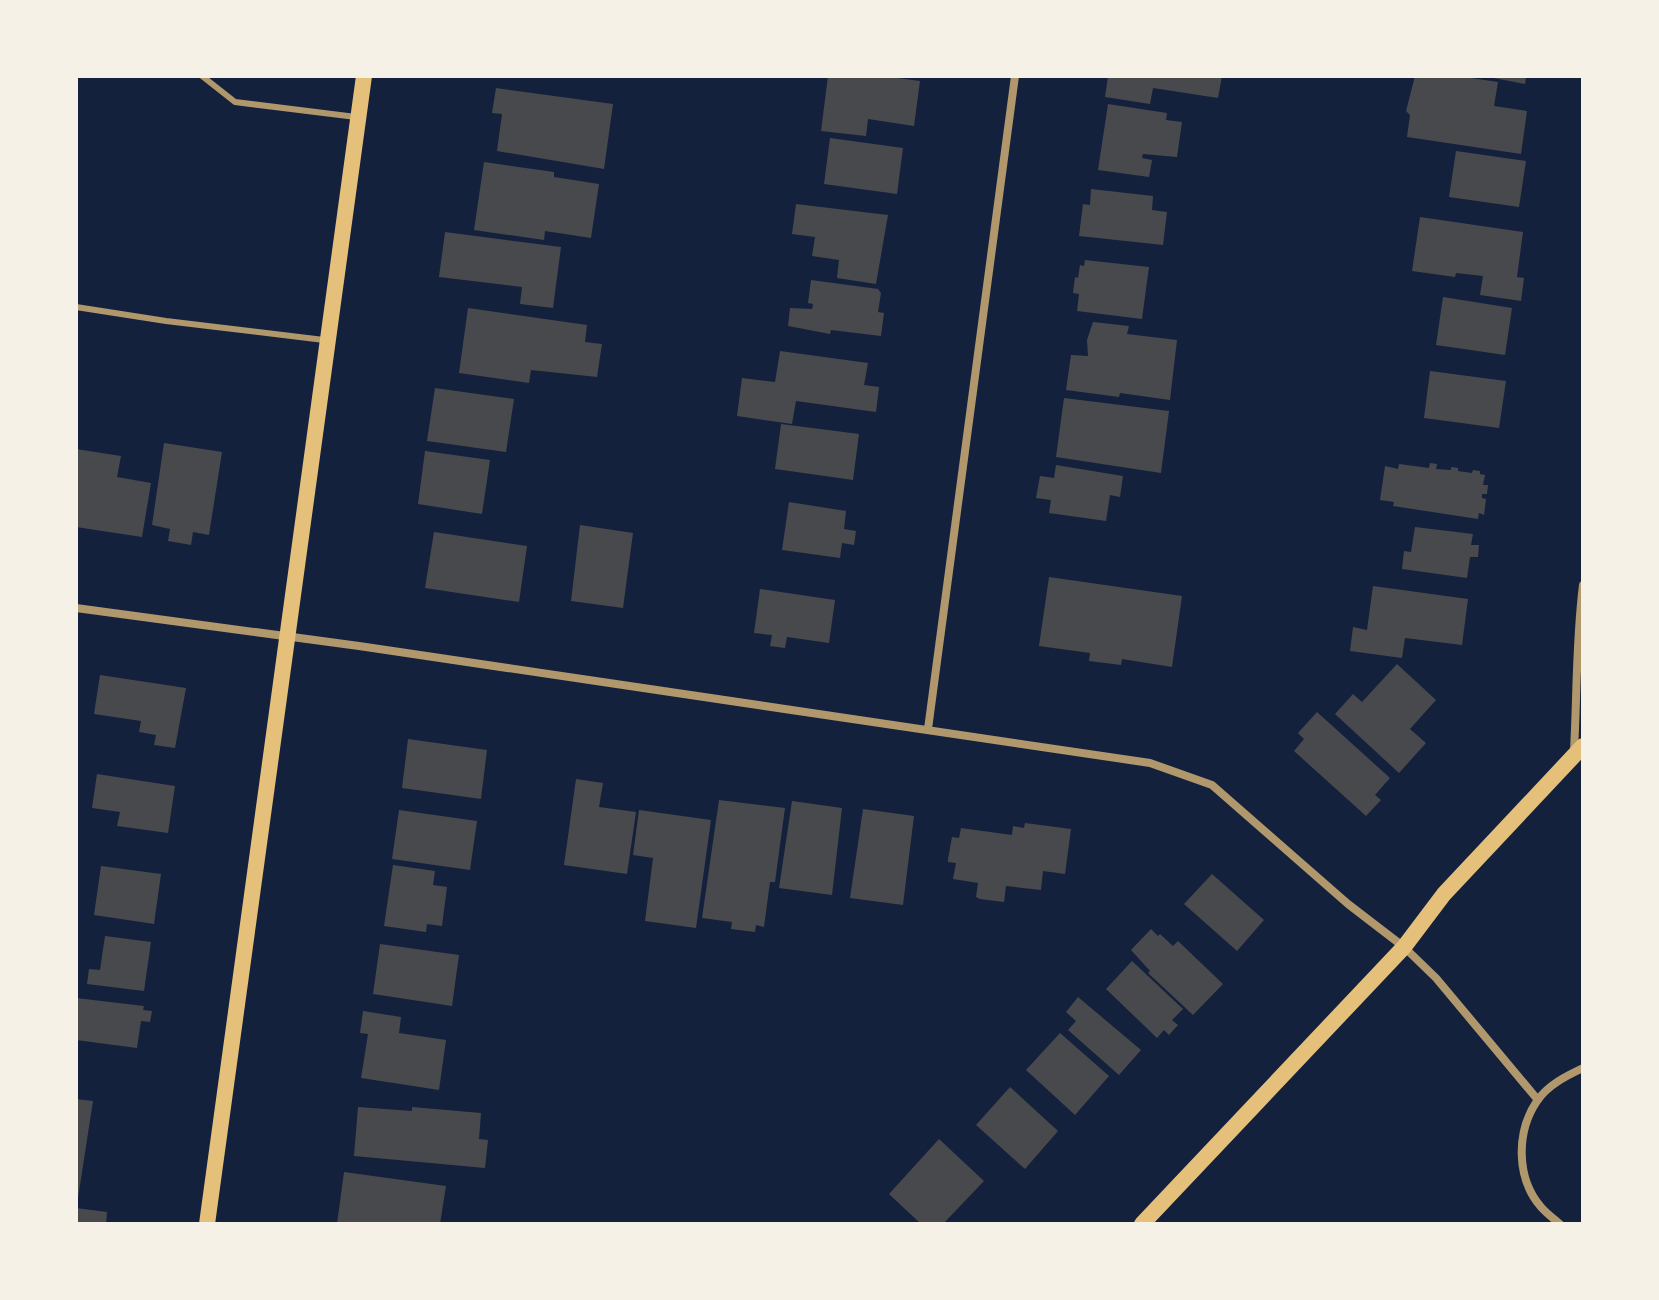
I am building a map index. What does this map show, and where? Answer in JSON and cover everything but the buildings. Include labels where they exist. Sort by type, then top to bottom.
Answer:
[{"type":"main road","points":[[207,1224],[364,76]]},
{"type":"main road","points":[[1142,1224],[1404,947],[1444,894],[1578,751]]},
{"type":"street","points":[[928,729],[1015,76]]},
{"type":"street","points":[[1578,751],[1576,641],[1583,585]]},
{"type":"street","points":[[76,608],[1150,763],[1212,785],[1348,904],[1404,947],[1436,978],[1538,1100]]},
{"type":"street","points":[[1560,1224],[1540,1207],[1526,1182],[1521,1153],[1525,1125],[1538,1100],[1558,1080],[1583,1068]]},
{"type":"lane","points":[[202,76],[235,102],[359,117]]},
{"type":"lane","points":[[76,307],[328,340]]}]
